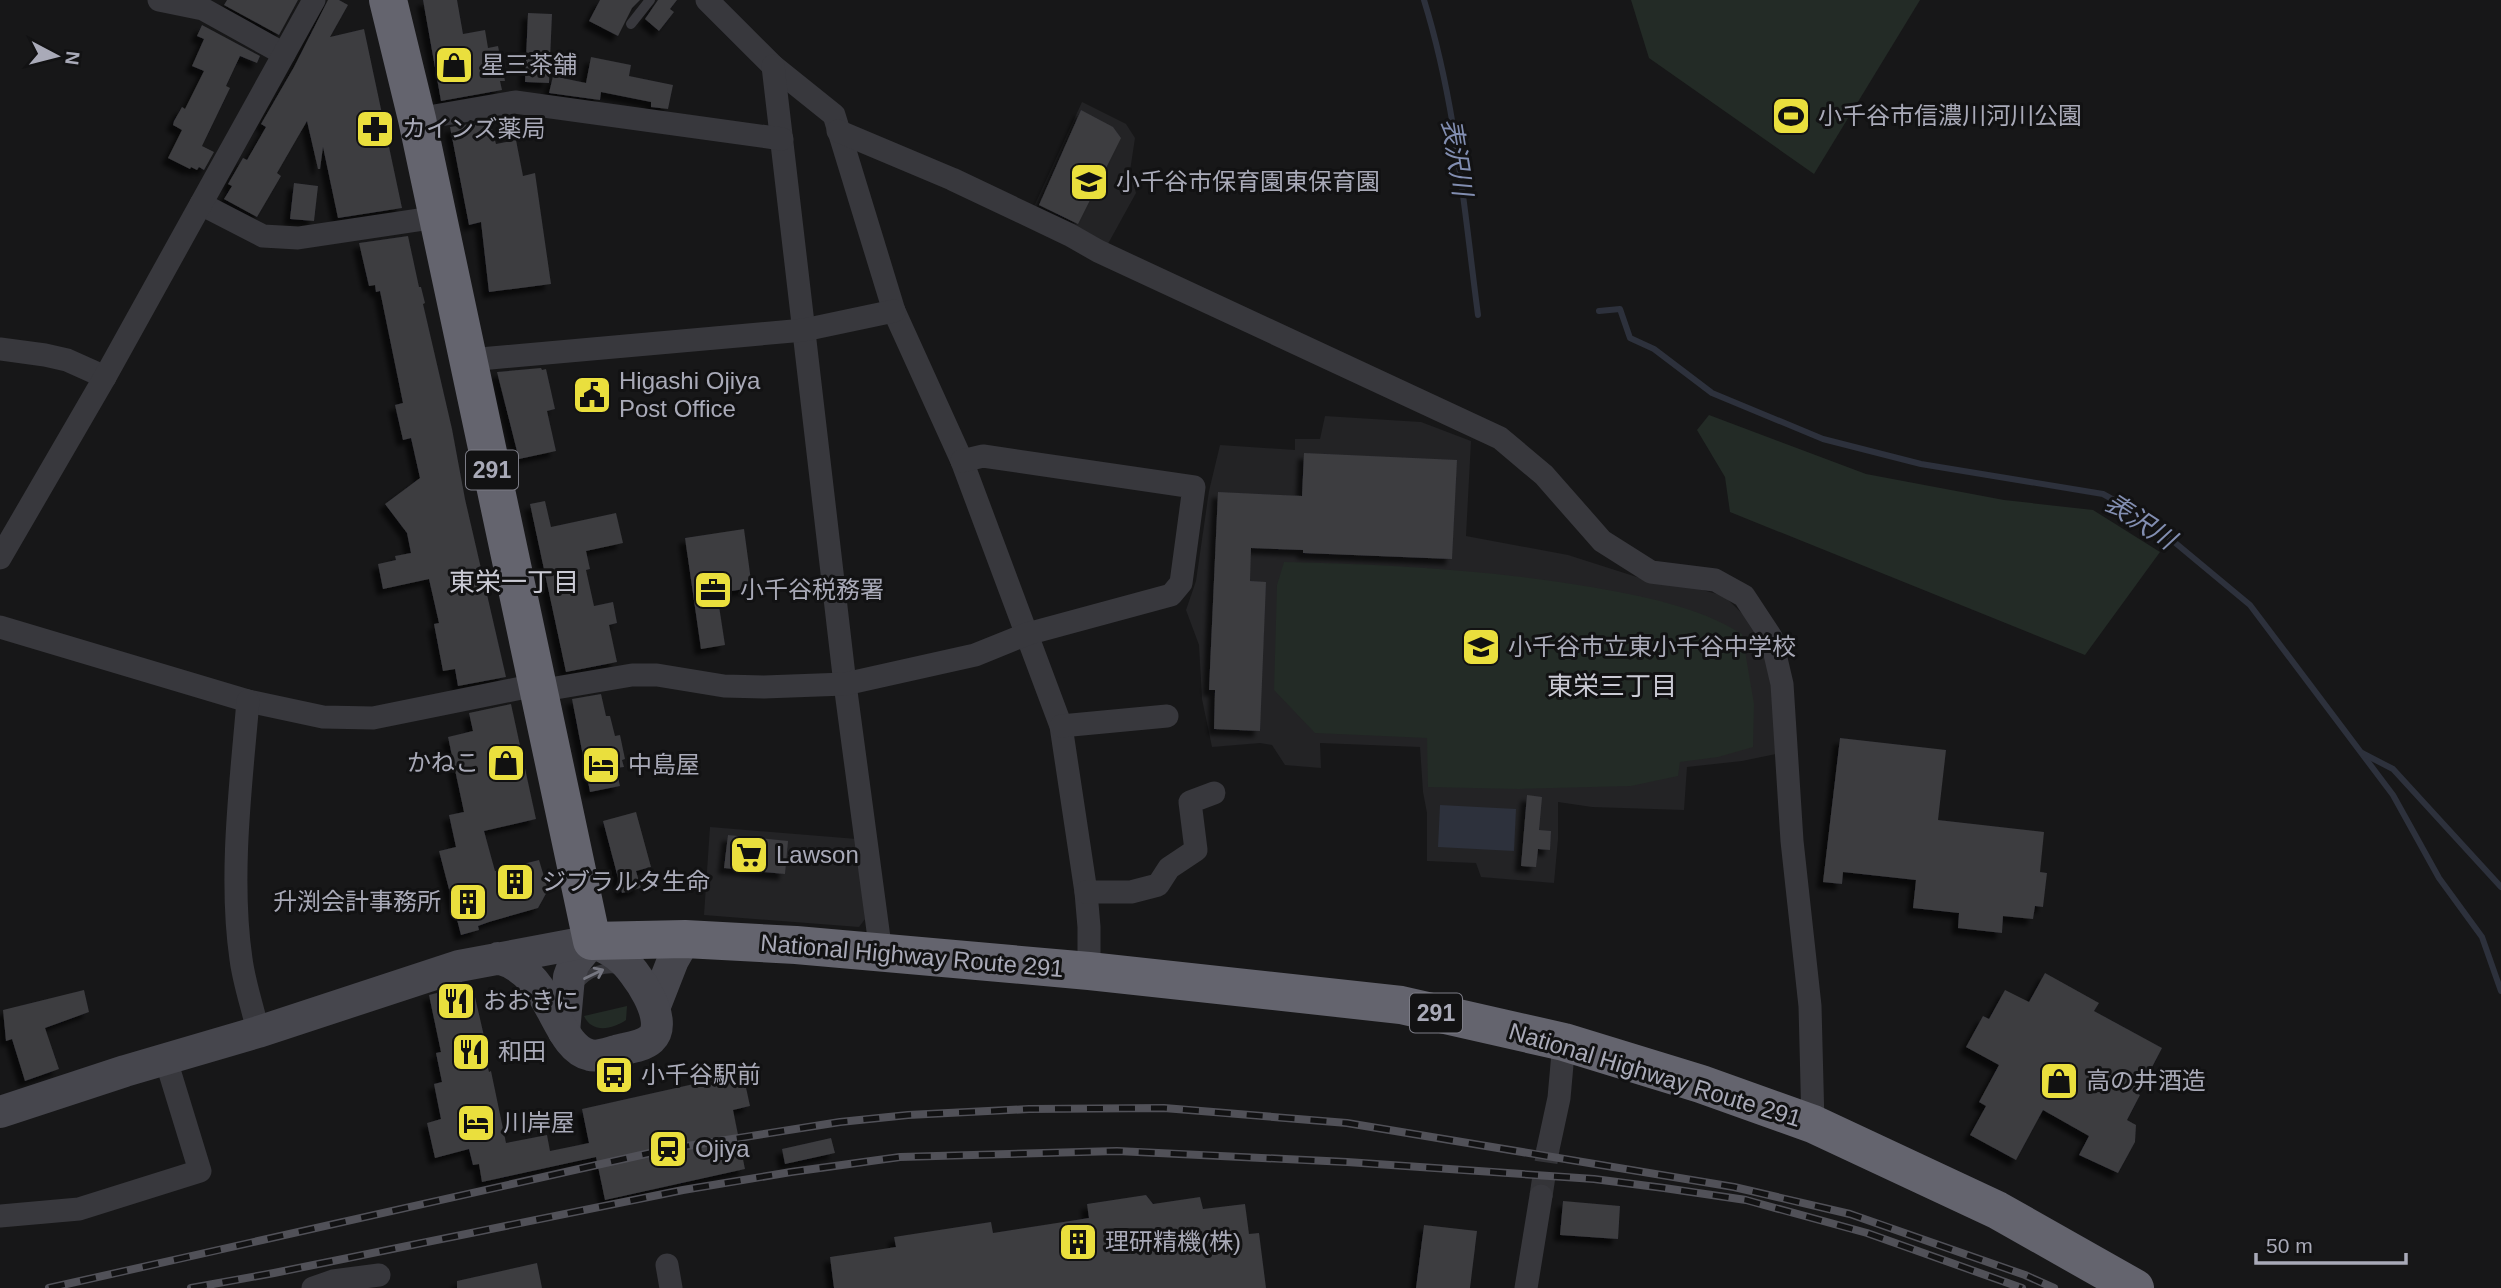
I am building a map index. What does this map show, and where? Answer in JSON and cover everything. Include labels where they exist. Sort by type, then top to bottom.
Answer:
[{"type":"highway","name":"291","points":[[388,0],[417,119],[592,940]]},
{"type":"highway","name":"National Highway Route 291","points":[[592,940],[685,939],[796,945],[1089,971],[1401,1004],[1563,1042],[1701,1084],[1813,1124],[1997,1210],[2135,1288]]},
{"type":"street","points":[[159,0],[204,5],[284,54]]},
{"type":"street","points":[[0,558],[105,377],[314,0]]},
{"type":"street","points":[[707,0],[773,66],[834,115],[894,312],[962,461],[1060,726],[1086,892],[1089,971]]},
{"type":"street","points":[[773,66],[845,684],[881,953]]},
{"type":"street","points":[[417,119],[515,102],[782,139]]},
{"type":"street","points":[[838,131],[952,179],[1098,251],[1500,438],[1544,475],[1602,541],[1651,572],[1715,580],[1744,596],[1771,637],[1782,684],[1792,841],[1810,1006],[1813,1124]]},
{"type":"street","points":[[201,204],[244,228],[263,236],[275,237],[298,238],[438,218]]},
{"type":"street","points":[[469,359],[803,330],[894,312]]},
{"type":"street","points":[[0,349],[67,360],[105,377]]},
{"type":"street","points":[[0,627],[248,701],[323,717],[373,718],[537,688],[632,675],[657,675],[724,686],[845,684],[975,655],[1027,634],[1171,594],[1181,583],[1194,488],[984,456],[962,461]]},
{"type":"street","points":[[248,701],[236,887],[241,959],[258,1032]]},
{"type":"street","points":[[1060,726],[1167,716]]},
{"type":"street","points":[[1086,892],[1131,891],[1158,886],[1169,868],[1196,850],[1190,802],[1214,793]]},
{"type":"street","points":[[592,940],[574,963],[569,977],[565,1017],[575,1049],[593,1056],[641,1045],[651,1039],[656,1031],[655,1006],[673,960],[685,939]]},
{"type":"street","points":[[0,1112],[459,966],[592,940],[620,957],[655,1006]]},
{"type":"street","points":[[498,958],[523,969],[565,1017]]},
{"type":"street","points":[[1548,1149],[1559,1098],[1563,1042]]},
{"type":"street","points":[[0,1216],[79,1209],[201,1171],[166,1060]]},
{"type":"street","points":[[1526,1288],[1541,1196]]},
{"type":"street","points":[[313,1288],[333,1281],[379,1275]]},
{"type":"lane","points":[[631,24],[650,0]]},
{"type":"lane","points":[[565,1017],[581,981],[593,972],[617,968],[633,975]]},
{"type":"shaded area","name":"小千谷市信濃川河川公園","points":[[1631,0],[1920,0],[1814,174],[1649,58]]},
{"type":"shaded area","name":"小千谷市保育園東保育園","points":[[1082,102],[1126,124],[1135,138],[1130,171],[1136,193],[1104,251],[1031,213]]},
{"type":"shaded area","points":[[1709,415],[1866,474],[2004,500],[2093,510],[2160,552],[2085,655],[1730,512],[1725,477],[1697,430]]},
{"type":"shaded area","name":"小千谷市立東小千谷中学校","points":[[1325,416],[1421,422],[1471,441],[1466,536],[1568,555],[1640,578],[1685,585],[1724,596],[1752,623],[1765,650],[1772,691],[1776,754],[1687,767],[1684,810],[1592,807],[1558,802],[1554,883],[1481,877],[1476,863],[1427,861],[1427,813],[1420,747],[1320,743],[1321,768],[1285,765],[1272,745],[1260,743],[1212,747],[1202,699],[1199,645],[1186,610],[1196,581],[1209,491],[1220,445],[1295,450],[1295,439],[1320,439]]},
{"type":"shaded area","points":[[1284,562],[1400,566],[1515,576],[1630,594],[1707,616],[1742,634],[1754,704],[1753,747],[1718,757],[1680,762],[1678,776],[1631,786],[1519,789],[1428,787],[1427,738],[1315,733],[1274,690],[1277,585]]},
{"type":"shaded area","points":[[1440,805],[1516,809],[1514,851],[1438,847]]},
{"type":"shaded area","points":[[710,827],[857,839],[865,919],[859,927],[704,915]]},
{"type":"shaded area","points":[[627,1006],[626,1020],[615,1026],[597,1028],[584,1016]]},
{"type":"building","points":[[227,0],[298,0],[279,35],[224,5]]},
{"type":"building","points":[[328,0],[339,0],[348,5],[330,37],[364,29],[402,208],[338,218],[323,147],[318,169],[307,121],[277,173],[281,176],[257,217],[224,199],[232,186],[228,184],[243,158],[247,160],[266,127],[261,124]]},
{"type":"building","points":[[423,0],[457,0],[463,34],[485,30],[488,48],[498,46],[505,81],[500,81],[502,90],[441,101]]},
{"type":"building","points":[[600,0],[640,0],[632,8],[618,36],[589,21]]},
{"type":"building","points":[[658,0],[677,0],[670,9],[674,12],[659,31],[645,19]]},
{"type":"building","points":[[528,13],[552,14],[549,83],[525,82]]},
{"type":"building","points":[[202,25],[260,56],[257,63],[240,56],[226,86],[230,88],[202,146],[214,152],[204,170],[199,167],[197,170],[168,158],[182,130],[173,125],[174,121],[182,107],[185,109],[204,71],[192,66],[204,39],[197,36]]},
{"type":"building","points":[[591,57],[631,65],[629,76],[673,85],[668,109],[651,107],[651,102],[601,92],[600,100],[549,93],[553,76],[586,83]]},
{"type":"building","points":[[1081,110],[1113,127],[1121,138],[1078,224],[1039,205]]},
{"type":"building","points":[[490,121],[496,144],[516,140],[523,176],[535,173],[551,284],[489,292],[481,222],[469,225],[450,127]]},
{"type":"building","points":[[294,183],[318,186],[314,221],[290,219]]},
{"type":"building","points":[[408,236],[506,677],[458,686],[455,669],[443,671],[434,624],[439,623],[429,579],[383,589],[378,564],[396,560],[395,556],[411,553],[407,533],[385,504],[420,478],[411,438],[403,440],[395,405],[403,403],[380,291],[376,292],[375,285],[369,286],[359,243]]},
{"type":"building","points":[[546,369],[555,409],[547,411],[556,451],[519,459],[497,372]]},
{"type":"building","points":[[1304,453],[1457,460],[1452,559],[1303,553],[1303,550],[1251,548],[1250,581],[1266,582],[1260,731],[1214,729],[1215,690],[1209,690],[1218,492],[1302,496]]},
{"type":"building","points":[[545,501],[551,527],[616,513],[623,543],[586,551],[590,569],[586,570],[594,606],[613,602],[617,623],[609,625],[617,662],[566,672],[530,504]]},
{"type":"building","name":"小千谷税務署","points":[[744,529],[752,588],[717,593],[725,645],[701,649],[685,538]]},
{"type":"building","points":[[601,694],[606,716],[610,716],[615,736],[620,735],[625,759],[622,760],[624,767],[616,768],[620,786],[590,792],[572,699]]},
{"type":"building","points":[[511,704],[536,819],[484,831],[495,871],[539,860],[548,890],[538,908],[489,922],[478,926],[479,930],[461,935],[439,851],[456,847],[449,815],[464,812],[448,737],[473,731],[469,713]]},
{"type":"building","points":[[1840,738],[1946,750],[1938,820],[2044,832],[2040,872],[2047,873],[2043,907],[2035,906],[2033,919],[2003,916],[2002,933],[1958,928],[1959,913],[1913,908],[1916,880],[1843,872],[1842,884],[1823,882]]},
{"type":"building","points":[[1527,795],[1542,797],[1539,830],[1551,831],[1550,850],[1538,849],[1536,867],[1521,866]]},
{"type":"building","points":[[636,812],[651,867],[636,871],[641,888],[622,893],[603,821]]},
{"type":"building","points":[[728,835],[788,841],[785,874],[724,868]]},
{"type":"building","points":[[2045,973],[2099,1003],[2094,1011],[2162,1048],[2127,1120],[2136,1125],[2135,1142],[2118,1173],[2079,1155],[2089,1136],[2043,1110],[2016,1160],[1970,1135],[1986,1106],[1979,1102],[1999,1065],[1966,1047],[1983,1016],[1989,1019],[2005,990],[2029,1002]]},
{"type":"building","points":[[472,984],[484,1036],[481,1037],[506,1143],[547,1135],[550,1151],[589,1143],[582,1109],[734,1075],[736,1085],[745,1083],[750,1106],[733,1110],[745,1169],[605,1200],[596,1157],[482,1182],[479,1164],[473,1165],[469,1149],[435,1158],[427,1123],[441,1119],[434,1084],[442,1082],[436,1053],[441,1052],[429,995]]},
{"type":"building","points":[[84,990],[89,1012],[45,1028],[59,1069],[25,1081],[12,1039],[6,1041],[3,1010]]},
{"type":"building","points":[[831,1138],[835,1153],[785,1164],[782,1149]]},
{"type":"building","name":"理研精機(株)","points":[[1146,1195],[1153,1204],[1200,1197],[1203,1209],[1245,1204],[1249,1234],[1259,1233],[1266,1288],[834,1288],[830,1257],[896,1247],[894,1237],[991,1222],[993,1233],[1089,1218],[1087,1204]]},
{"type":"building","points":[[1563,1201],[1620,1206],[1618,1239],[1560,1235]]},
{"type":"building","points":[[1424,1225],[1477,1231],[1470,1288],[1416,1288]]},
{"type":"building","points":[[537,1263],[542,1288],[457,1288],[457,1281]]},
{"type":"waterway","name":"表沢川","points":[[1424,0],[1451,117],[1478,315]]},
{"type":"waterway","name":"表沢川","points":[[1599,311],[1620,309],[1630,338],[1654,349],[1712,393],[1823,439],[1921,464],[2103,494],[2143,516],[2250,605],[2393,795],[2439,878],[2482,937],[2501,991]]},
{"type":"waterway","points":[[2362,753],[2393,769],[2501,887]]},
{"type":"tunnel","points":[[1541,1196],[1548,1149]]},
{"type":"railway","points":[[49,1288],[668,1149],[840,1122],[908,1115],[1029,1109],[1164,1108],[1347,1123],[1734,1187],[1850,1214],[2025,1275],[2054,1288]]},
{"type":"railway","points":[[191,1288],[683,1190],[791,1172],[900,1157],[1117,1151],[1347,1162],[1594,1179],[1746,1200],[1867,1233],[2022,1288]]},
{"type":"place","name":"星三茶舗","points":[[454,65]]},
{"type":"place","name":"小千谷市信濃川河川公園","points":[[1791,116]]},
{"type":"place","name":"カインズ薬局","points":[[375,129]]},
{"type":"place","name":"小千谷市保育園東保育園","points":[[1089,182]]},
{"type":"place","name":"Higashi Ojiya Post Office","points":[[592,395]]},
{"type":"place","name":"小千谷税務署","points":[[713,590]]},
{"type":"place","name":"小千谷市立東小千谷中学校","points":[[1481,647]]},
{"type":"place","name":"かねこ","points":[[506,763]]},
{"type":"place","name":"中島屋","points":[[601,765]]},
{"type":"place","name":"Lawson","points":[[749,855]]},
{"type":"place","name":"ジブラルタ生命","points":[[515,882]]},
{"type":"place","name":"升渕会計事務所","points":[[468,902]]},
{"type":"place","name":"おおきに","points":[[456,1001]]},
{"type":"place","name":"和田","points":[[471,1052]]},
{"type":"place","name":"小千谷駅前","points":[[614,1075]]},
{"type":"place","name":"高の井酒造","points":[[2059,1081]]},
{"type":"place","name":"川岸屋","points":[[476,1123]]},
{"type":"place","name":"Ojiya","points":[[668,1149]]},
{"type":"place","name":"理研精機(株)","points":[[1078,1242]]},
{"type":"district","name":"東栄一丁目","points":[[514,582]]},
{"type":"district","name":"東栄三丁目","points":[[1612,686]]}]
